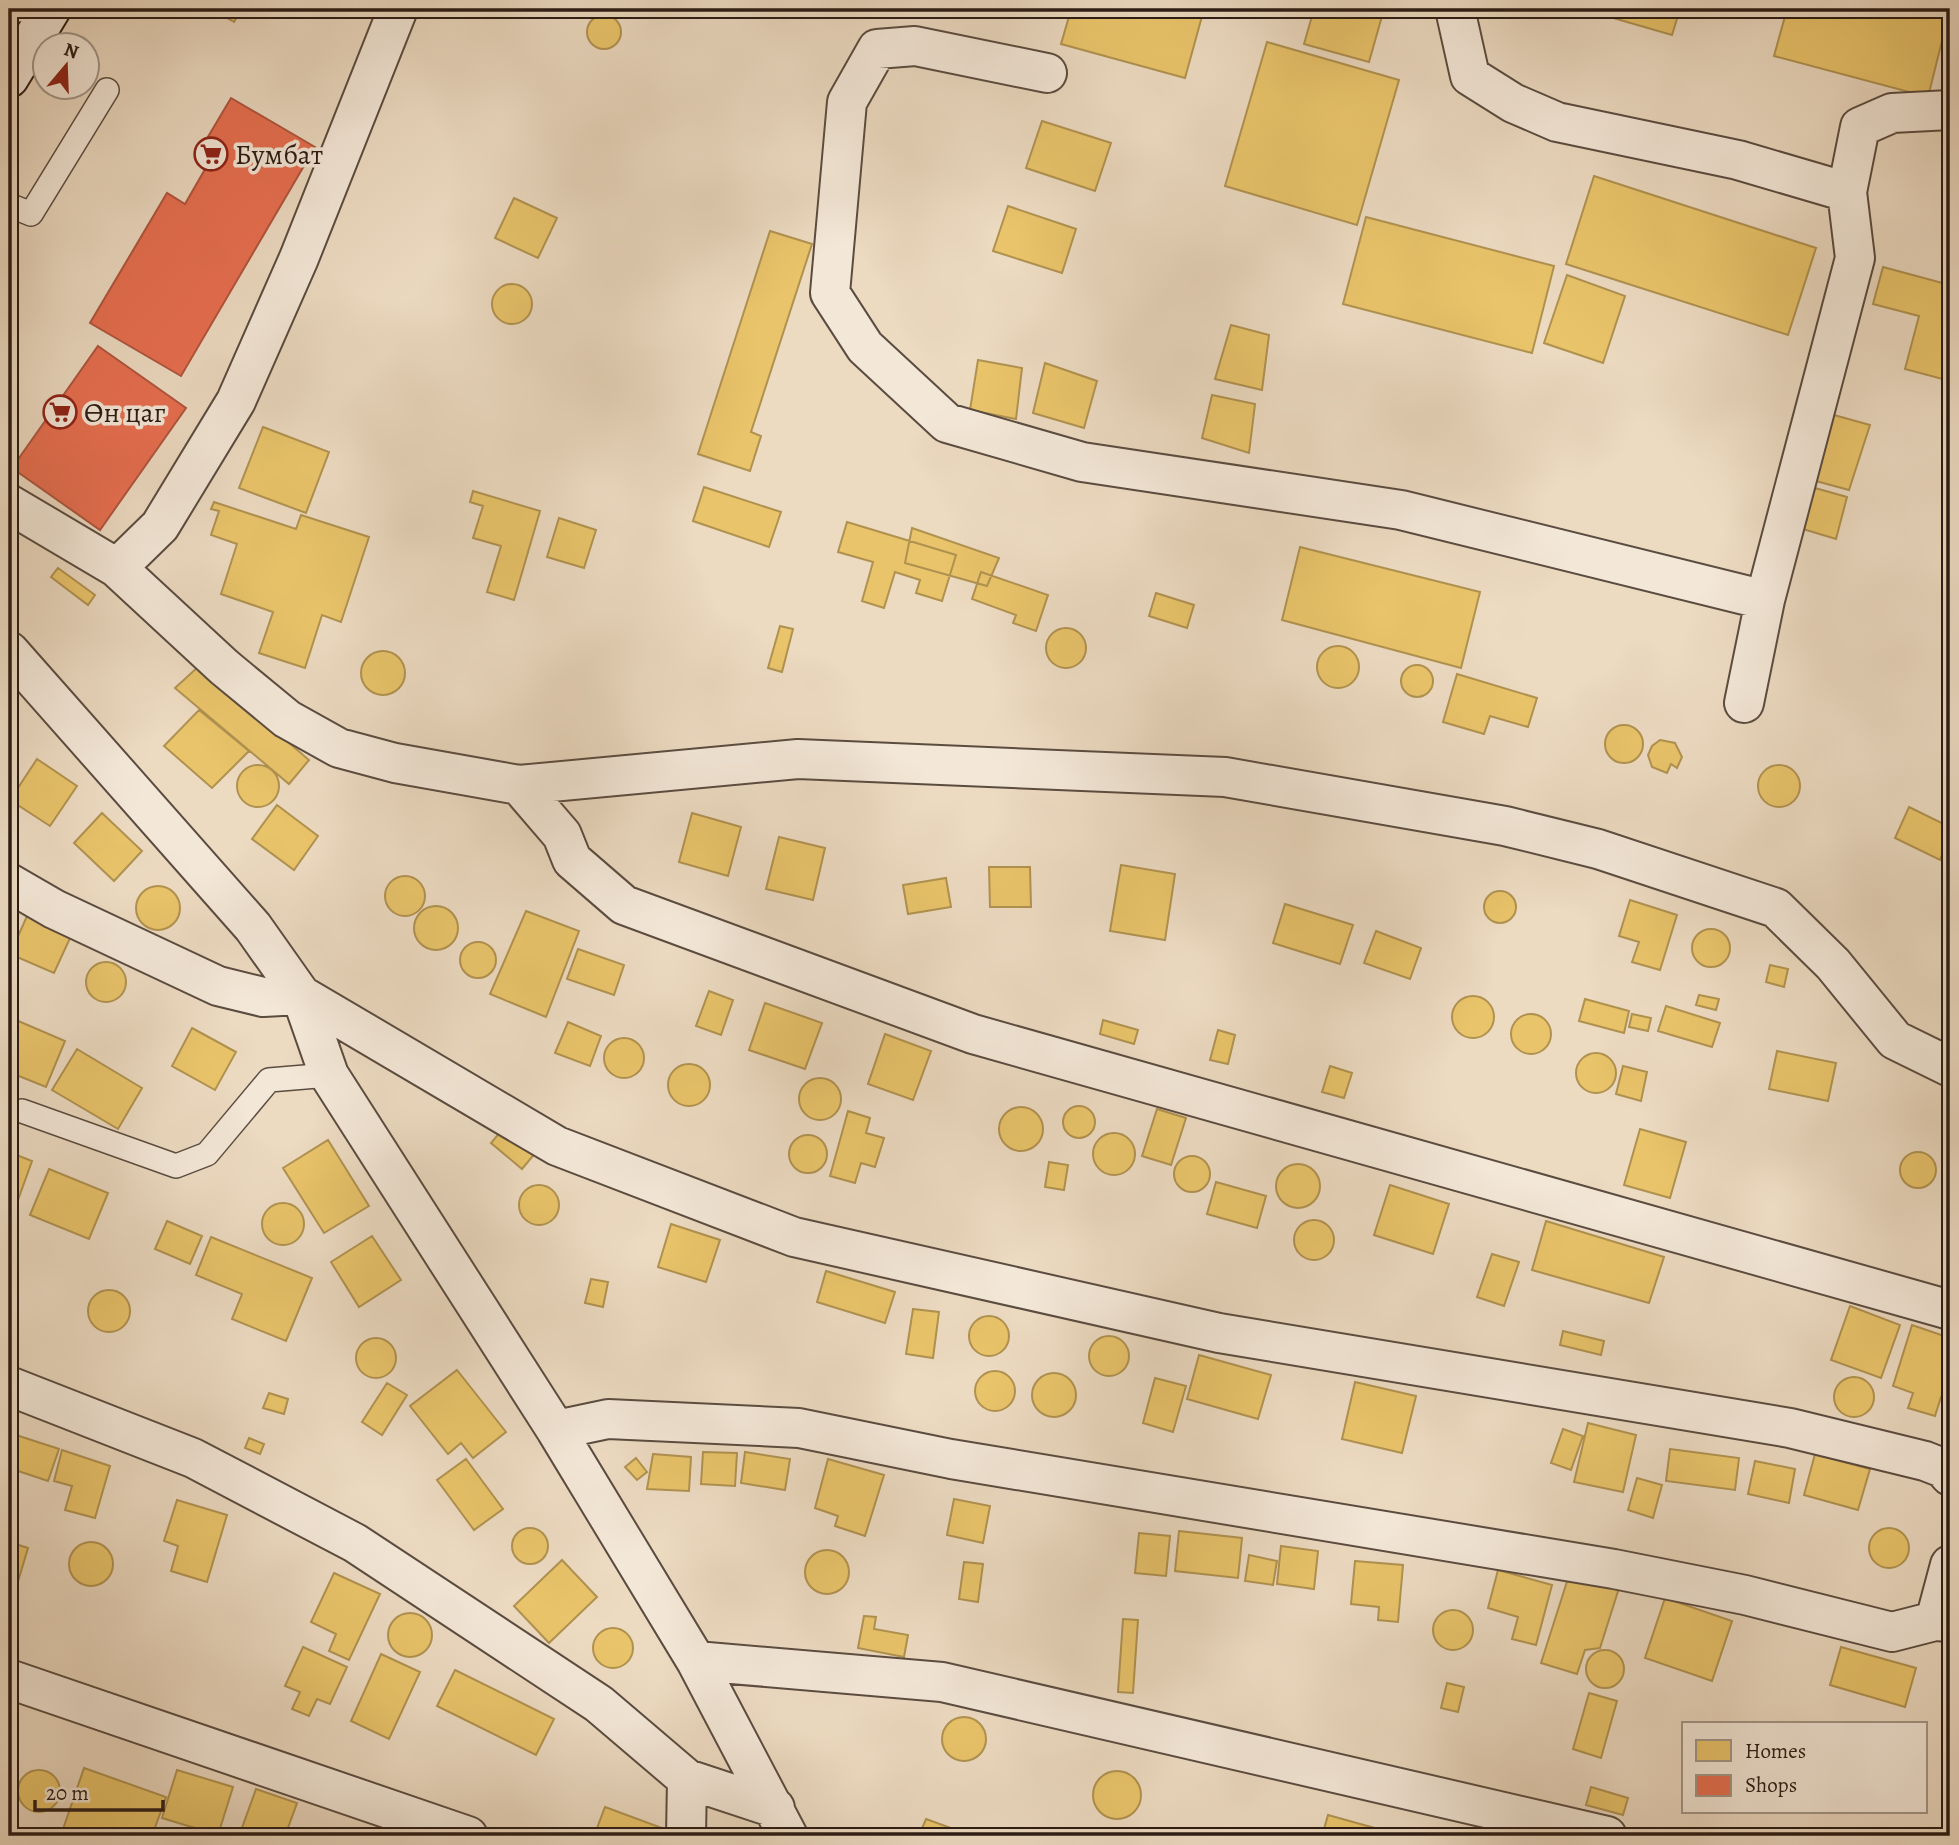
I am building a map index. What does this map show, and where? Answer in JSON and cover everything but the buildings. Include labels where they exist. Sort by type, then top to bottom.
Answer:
[{"type":"street","points":[[9,78],[51,9]]},
{"type":"street","points":[[117,568],[160,526],[236,401],[299,258],[398,9]]},
{"type":"street","points":[[1455,9],[1470,75],[1513,103],[1557,122],[1738,160],[1847,192]]},
{"type":"street","points":[[1047,73],[915,46],[877,49],[847,102],[830,293],[865,347],[947,423],[1082,462],[1401,510],[1765,600]]},
{"type":"street","points":[[1744,703],[1765,600],[1855,258],[1847,192],[1860,127],[1892,113],[1950,110]]},
{"type":"street","points":[[9,504],[117,568],[224,667],[287,719],[339,748],[396,764],[519,785],[798,759],[1225,777],[1505,826],[1598,849],[1776,908],[1833,964],[1895,1040],[1950,1067]]},
{"type":"street","points":[[9,651],[253,927],[302,995],[329,1075],[556,1430],[696,1661],[781,1822]]},
{"type":"street","points":[[519,785],[562,835],[572,860],[624,905],[934,1020],[1950,1310]]},
{"type":"street","points":[[9,883],[54,909],[218,986],[263,997],[302,995],[556,1146],[794,1237],[1219,1333],[1790,1428],[1925,1461],[1942,1468],[1950,1476]]},
{"type":"street","points":[[9,1385],[193,1458],[355,1543],[599,1704],[687,1779],[781,1822]]},
{"type":"street","points":[[556,1430],[608,1419],[799,1428],[965,1461],[1614,1569],[1745,1595],[1892,1632],[1943,1622],[1950,1565]]},
{"type":"street","points":[[696,1661],[942,1682],[1607,1836]]},
{"type":"street","points":[[9,1679],[468,1836]]},
{"type":"street","points":[[686,1836],[687,1779]]},
{"type":"lane","points":[[9,12],[23,9]]},
{"type":"lane","points":[[9,205],[31,214],[107,90]]},
{"type":"lane","points":[[22,1111],[176,1166],[207,1153],[269,1080],[329,1075]]},
{"type":"place","name":"Бумбат","points":[[211,154]]},
{"type":"place","name":"Өн цаг","points":[[60,412]]}]
